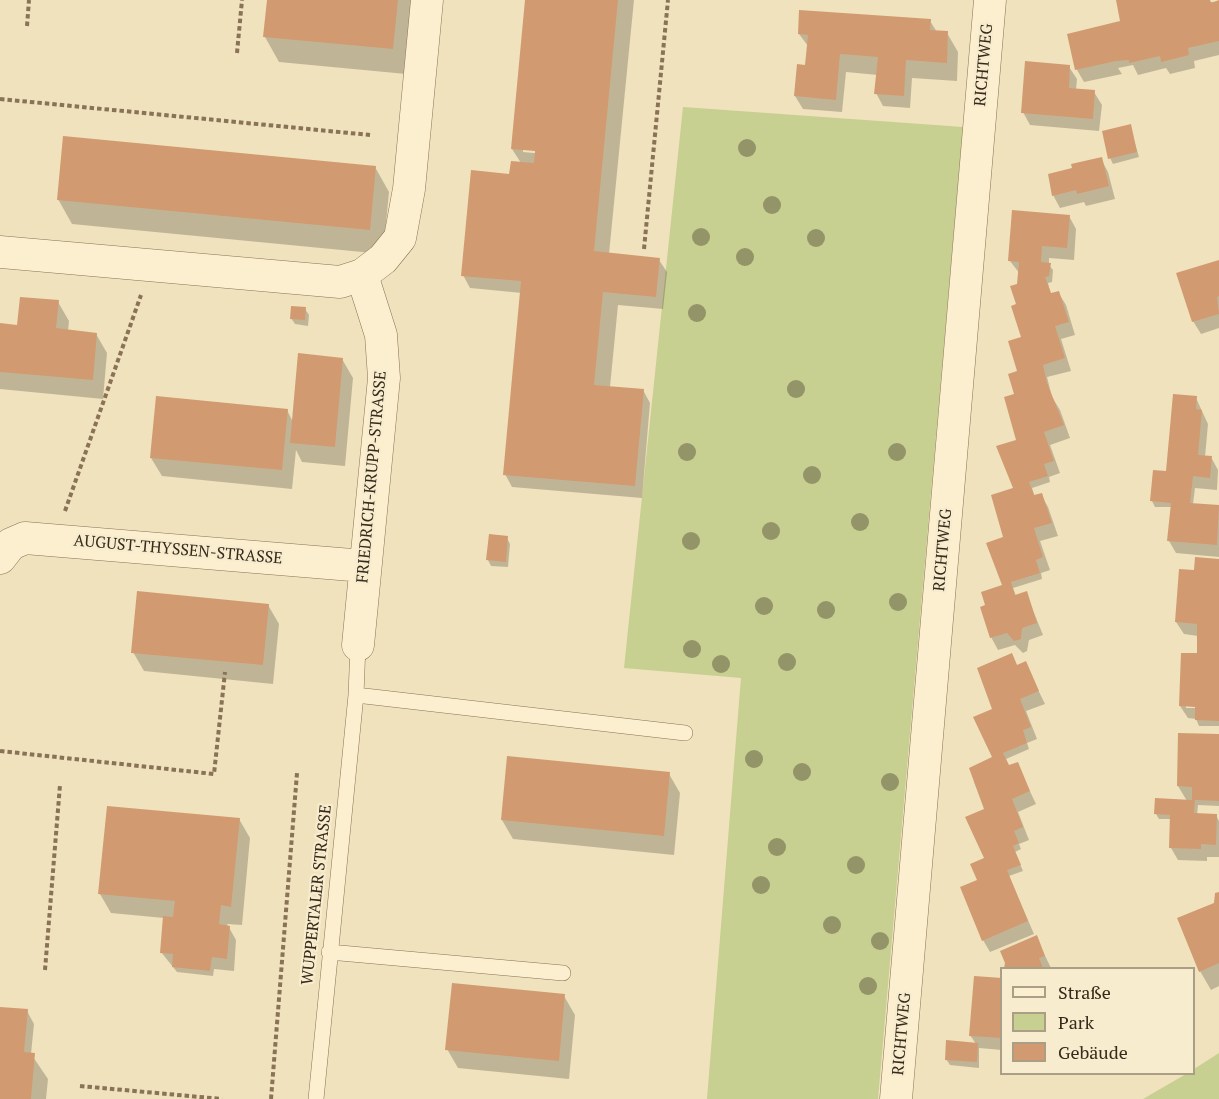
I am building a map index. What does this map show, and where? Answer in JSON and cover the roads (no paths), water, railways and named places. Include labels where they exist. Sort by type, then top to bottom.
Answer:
[{"type":"street","points":[[0,252],[340,282],[362,275],[383,259],[400,238],[409,189],[427,0]]},
{"type":"street","name":"RICHTWEG","points":[[896,1099],[990,0]]},
{"type":"street","name":"FRIEDRICH-KRUPP-STRASSE","points":[[358,645],[384,378],[381,335],[362,275]]},
{"type":"street","name":"AUGUST-THYSSEN-STRASSE","points":[[0,558],[11,544],[25,538],[364,566]]},
{"type":"lane","name":"WUPPERTALER STRASSE","points":[[316,1099],[356,695],[358,645]]},
{"type":"lane","points":[[356,695],[685,733]]},
{"type":"lane","points":[[329,952],[563,973]]}]
